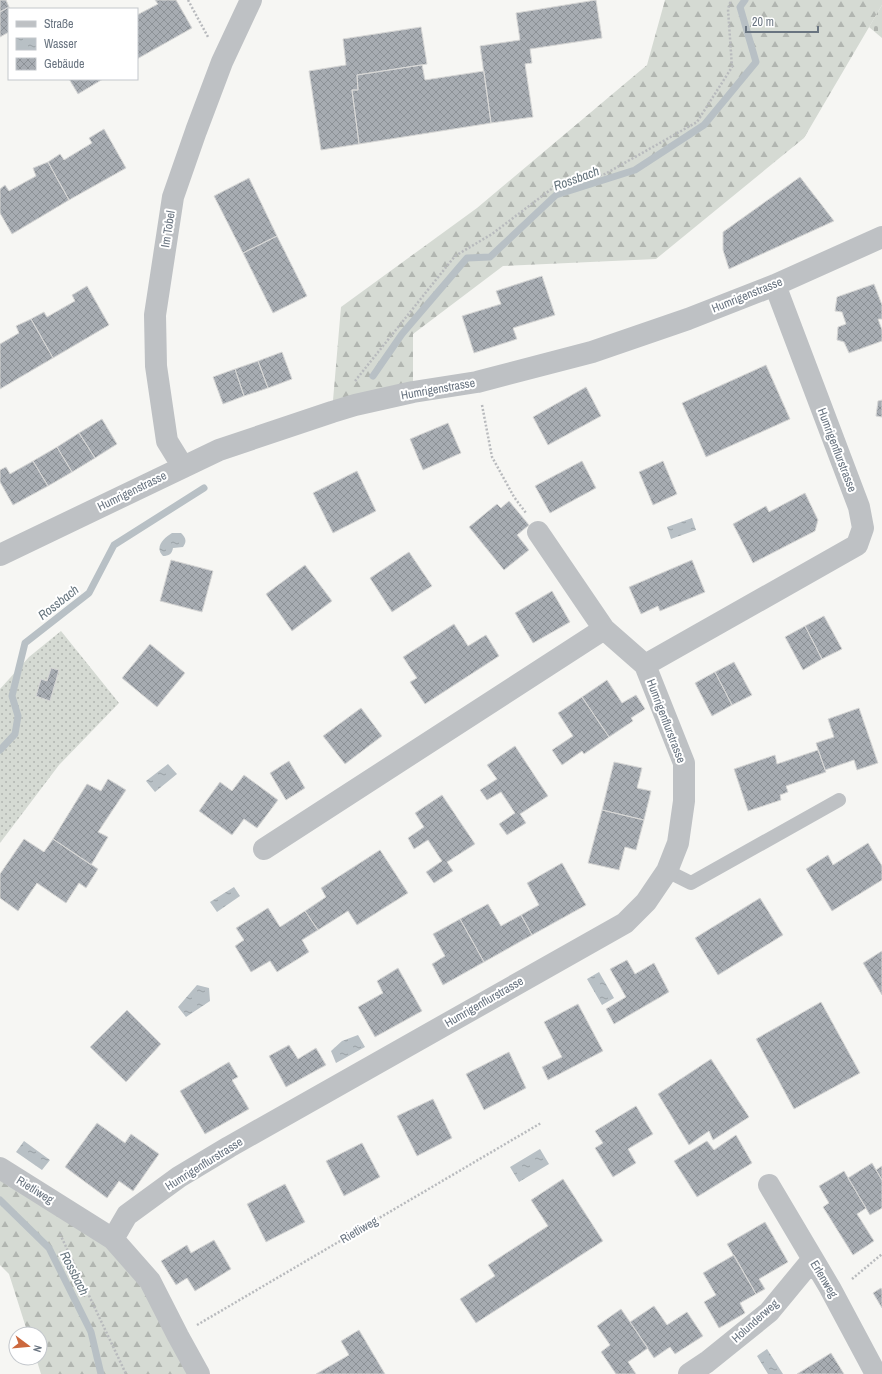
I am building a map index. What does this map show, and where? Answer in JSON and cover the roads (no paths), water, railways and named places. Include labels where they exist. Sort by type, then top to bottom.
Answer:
[{"type":"street","name":"Im Tobel","points":[[183,467],[167,441],[156,366],[155,315],[173,197],[222,62],[251,0]]},
{"type":"street","name":"Humrigenstrasse","points":[[0,556],[219,450],[355,405],[413,392],[477,382],[592,352],[688,319],[775,285],[882,237]]},
{"type":"street","name":"Humrigenflurstrasse","points":[[645,665],[857,545],[863,528],[859,507],[775,285]]},
{"type":"street","name":"Humrigenflurstrasse","points":[[113,1239],[127,1215],[179,1178],[222,1151],[624,923],[646,902],[667,871],[678,843],[684,801],[684,763],[645,665],[604,629],[538,532]]},
{"type":"street","points":[[264,849],[604,629]]},
{"type":"street","name":"Rietliweg","points":[[0,1168],[113,1239],[150,1281],[199,1374]]},
{"type":"street","name":"Erlenweg","points":[[769,1185],[812,1260],[830,1288],[876,1374]]},
{"type":"street","name":"Holunderweg","points":[[689,1374],[707,1362],[769,1312],[812,1260]]},
{"type":"lane","points":[[667,871],[691,883],[839,800]]},
{"type":"water","points":[[692,518],[696,530],[671,539],[667,527]]},
{"type":"water","points":[[172,533],[181,533],[185,538],[185,543],[183,547],[173,548],[170,554],[163,556],[159,549],[161,543]]},
{"type":"water","points":[[168,764],[177,774],[155,792],[146,781]]},
{"type":"water","points":[[234,887],[240,896],[217,912],[210,902]]},
{"type":"water","points":[[599,972],[614,998],[602,1005],[587,979]]},
{"type":"water","points":[[197,985],[209,988],[210,1001],[186,1017],[178,1007]]},
{"type":"water","points":[[358,1035],[365,1047],[336,1063],[331,1051],[342,1041]]},
{"type":"water","points":[[24,1141],[50,1160],[42,1170],[16,1152]]},
{"type":"water","points":[[540,1149],[549,1164],[519,1182],[510,1167]]},
{"type":"water","points":[[767,1349],[783,1374],[768,1374],[757,1356]]},
{"type":"waterway","name":"Rossbach","points":[[373,376],[402,334],[467,258],[490,257],[556,195],[635,170],[704,125],[756,62],[740,7],[745,0]]},
{"type":"waterway","name":"Rossbach","points":[[0,750],[15,734],[18,716],[12,696],[25,643],[89,593],[114,545],[204,488]]},
{"type":"waterway","name":"Rossbach","points":[[0,1200],[49,1248],[91,1332],[101,1374]]}]
